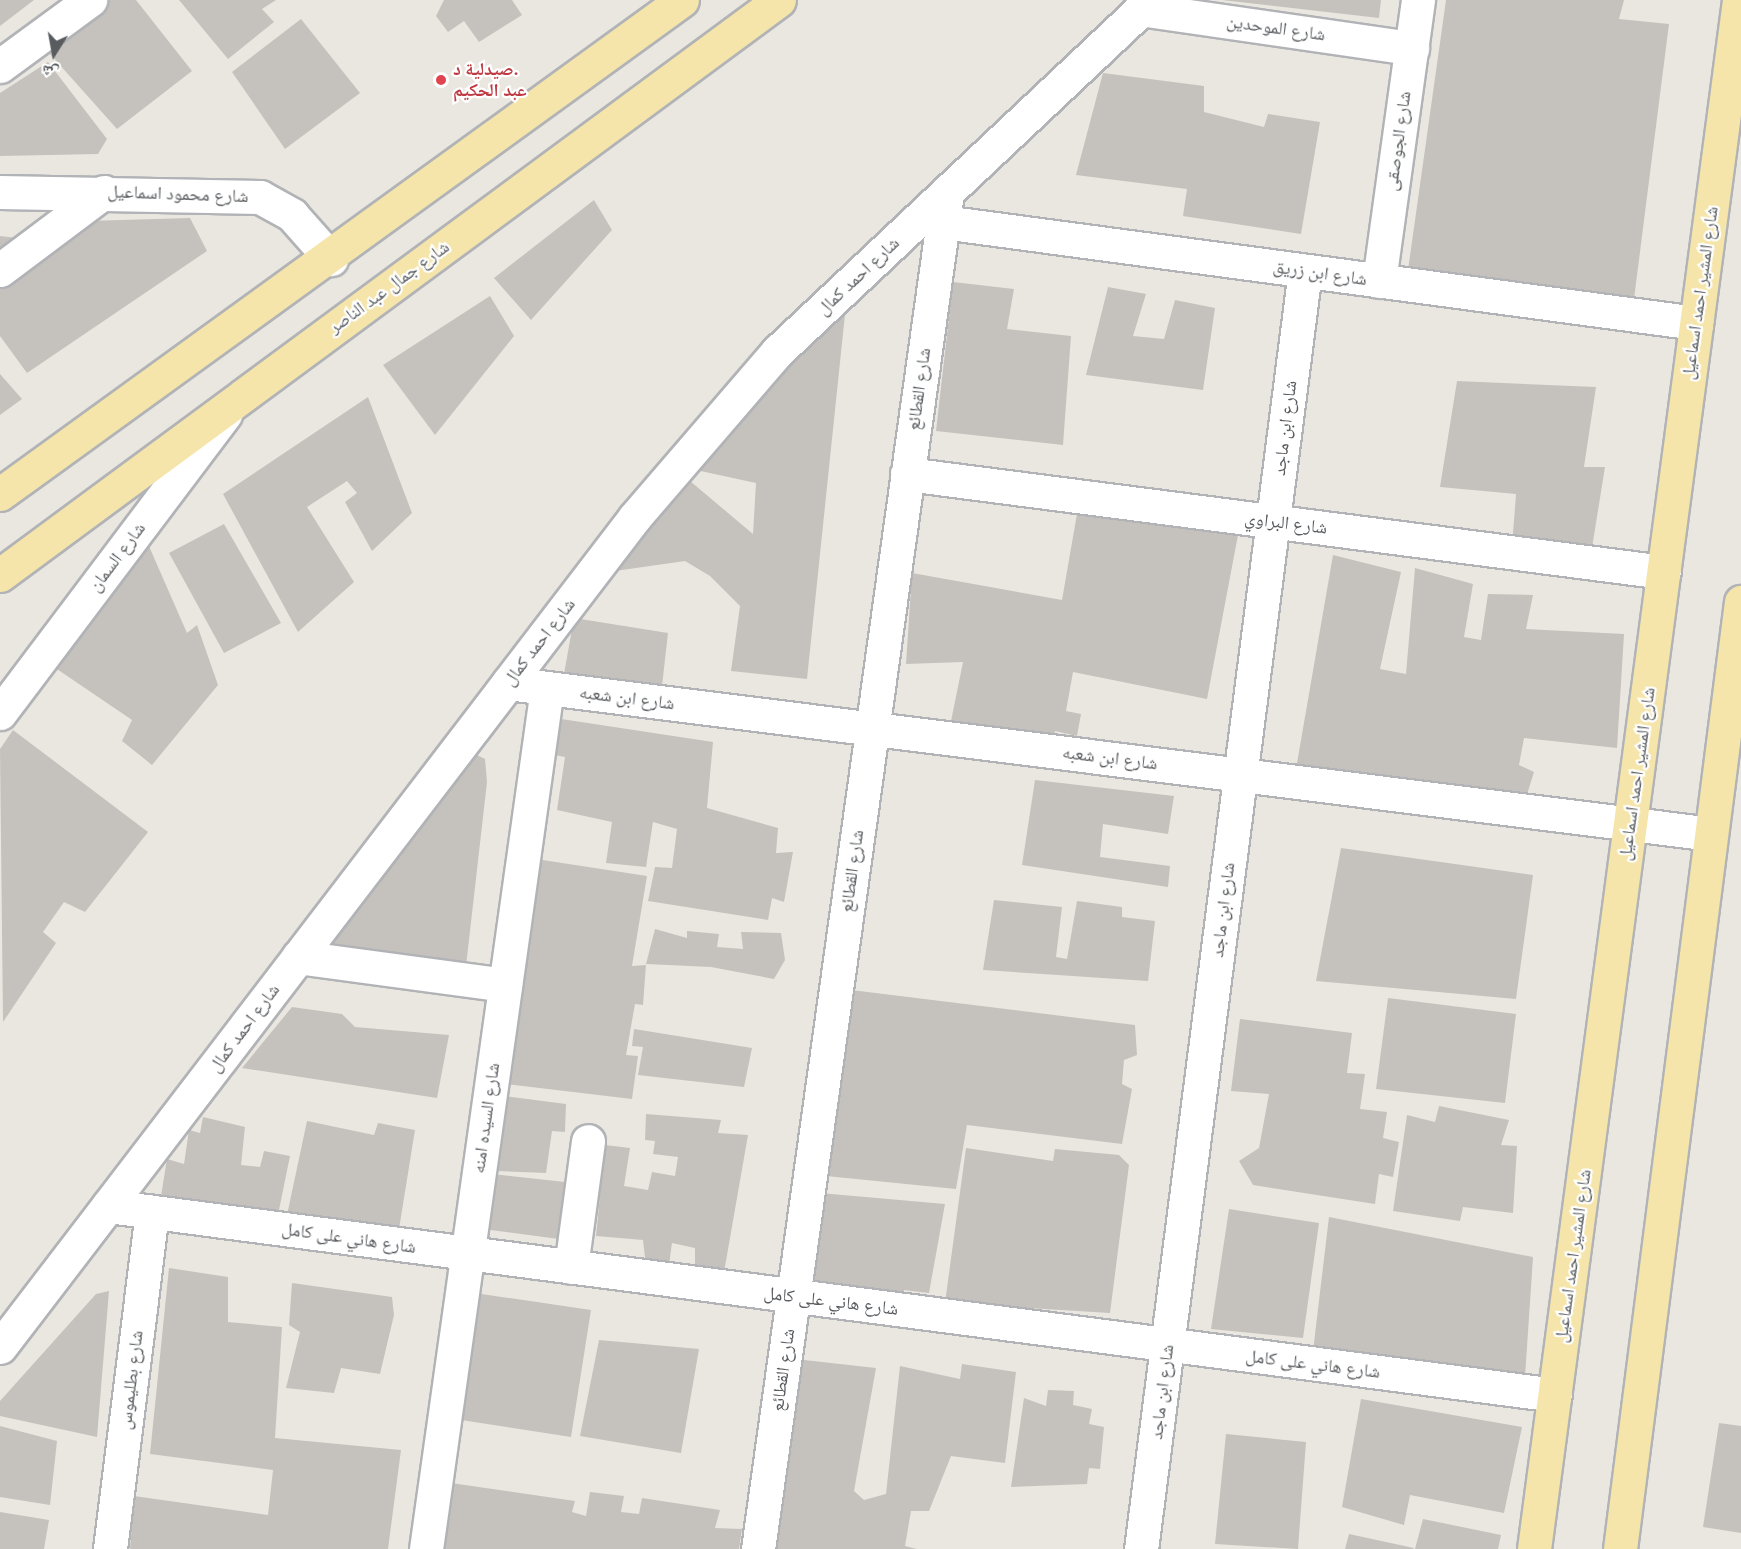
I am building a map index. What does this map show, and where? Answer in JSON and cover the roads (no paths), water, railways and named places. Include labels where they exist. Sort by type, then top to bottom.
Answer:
[{"type":"main road","points":[[0,494],[331,259],[682,0]]},
{"type":"main road","name":"شارع جمال عبد الناصر","points":[[0,575],[779,0]]},
{"type":"main road","name":"شارع المشير احمد اسماعيل","points":[[1534,1549],[1739,0]]},
{"type":"main road","points":[[1620,1549],[1741,602]]},
{"type":"street","points":[[0,66],[90,0]]},
{"type":"street","name":"شارع الجوصقى","points":[[1378,281],[1418,0]]},
{"type":"street","name":"شارع الموحدين","points":[[1145,4],[1412,48]]},
{"type":"street","name":"شارع احمد كمال","points":[[0,1347],[635,518],[777,352],[945,207],[1145,4]]},
{"type":"street","name":"شارع محمود اسماعيل","points":[[0,192],[105,192],[260,197],[292,215],[331,259]]},
{"type":"street","points":[[0,270],[105,192]]},
{"type":"street","name":"شارع ابن زريق","points":[[945,207],[1305,271],[1696,323]]},
{"type":"street","name":"شارع القطائع","points":[[758,1549],[945,207]]},
{"type":"street","name":"شارع ابن ماجد","points":[[1142,1549],[1305,271]]},
{"type":"street","name":"شارع السمان","points":[[0,712],[234,402]]},
{"type":"street","name":"شارع البراوي","points":[[907,474],[1664,572]]},
{"type":"street","name":"شارع ابن شعبه","points":[[507,683],[1712,834]]},
{"type":"street","name":"شارع السيده امنه","points":[[426,1549],[547,688]]},
{"type":"street","points":[[298,957],[505,985]]},
{"type":"street","points":[[571,1267],[588,1141]]},
{"type":"street","name":"شارع هاني على كامل","points":[[108,1206],[1555,1395]]},
{"type":"street","name":"شارع بطليموس","points":[[110,1549],[152,1212]]},
{"type":"place","name":"صيدلية د. عبد الحكيم","points":[[441,80]]}]
